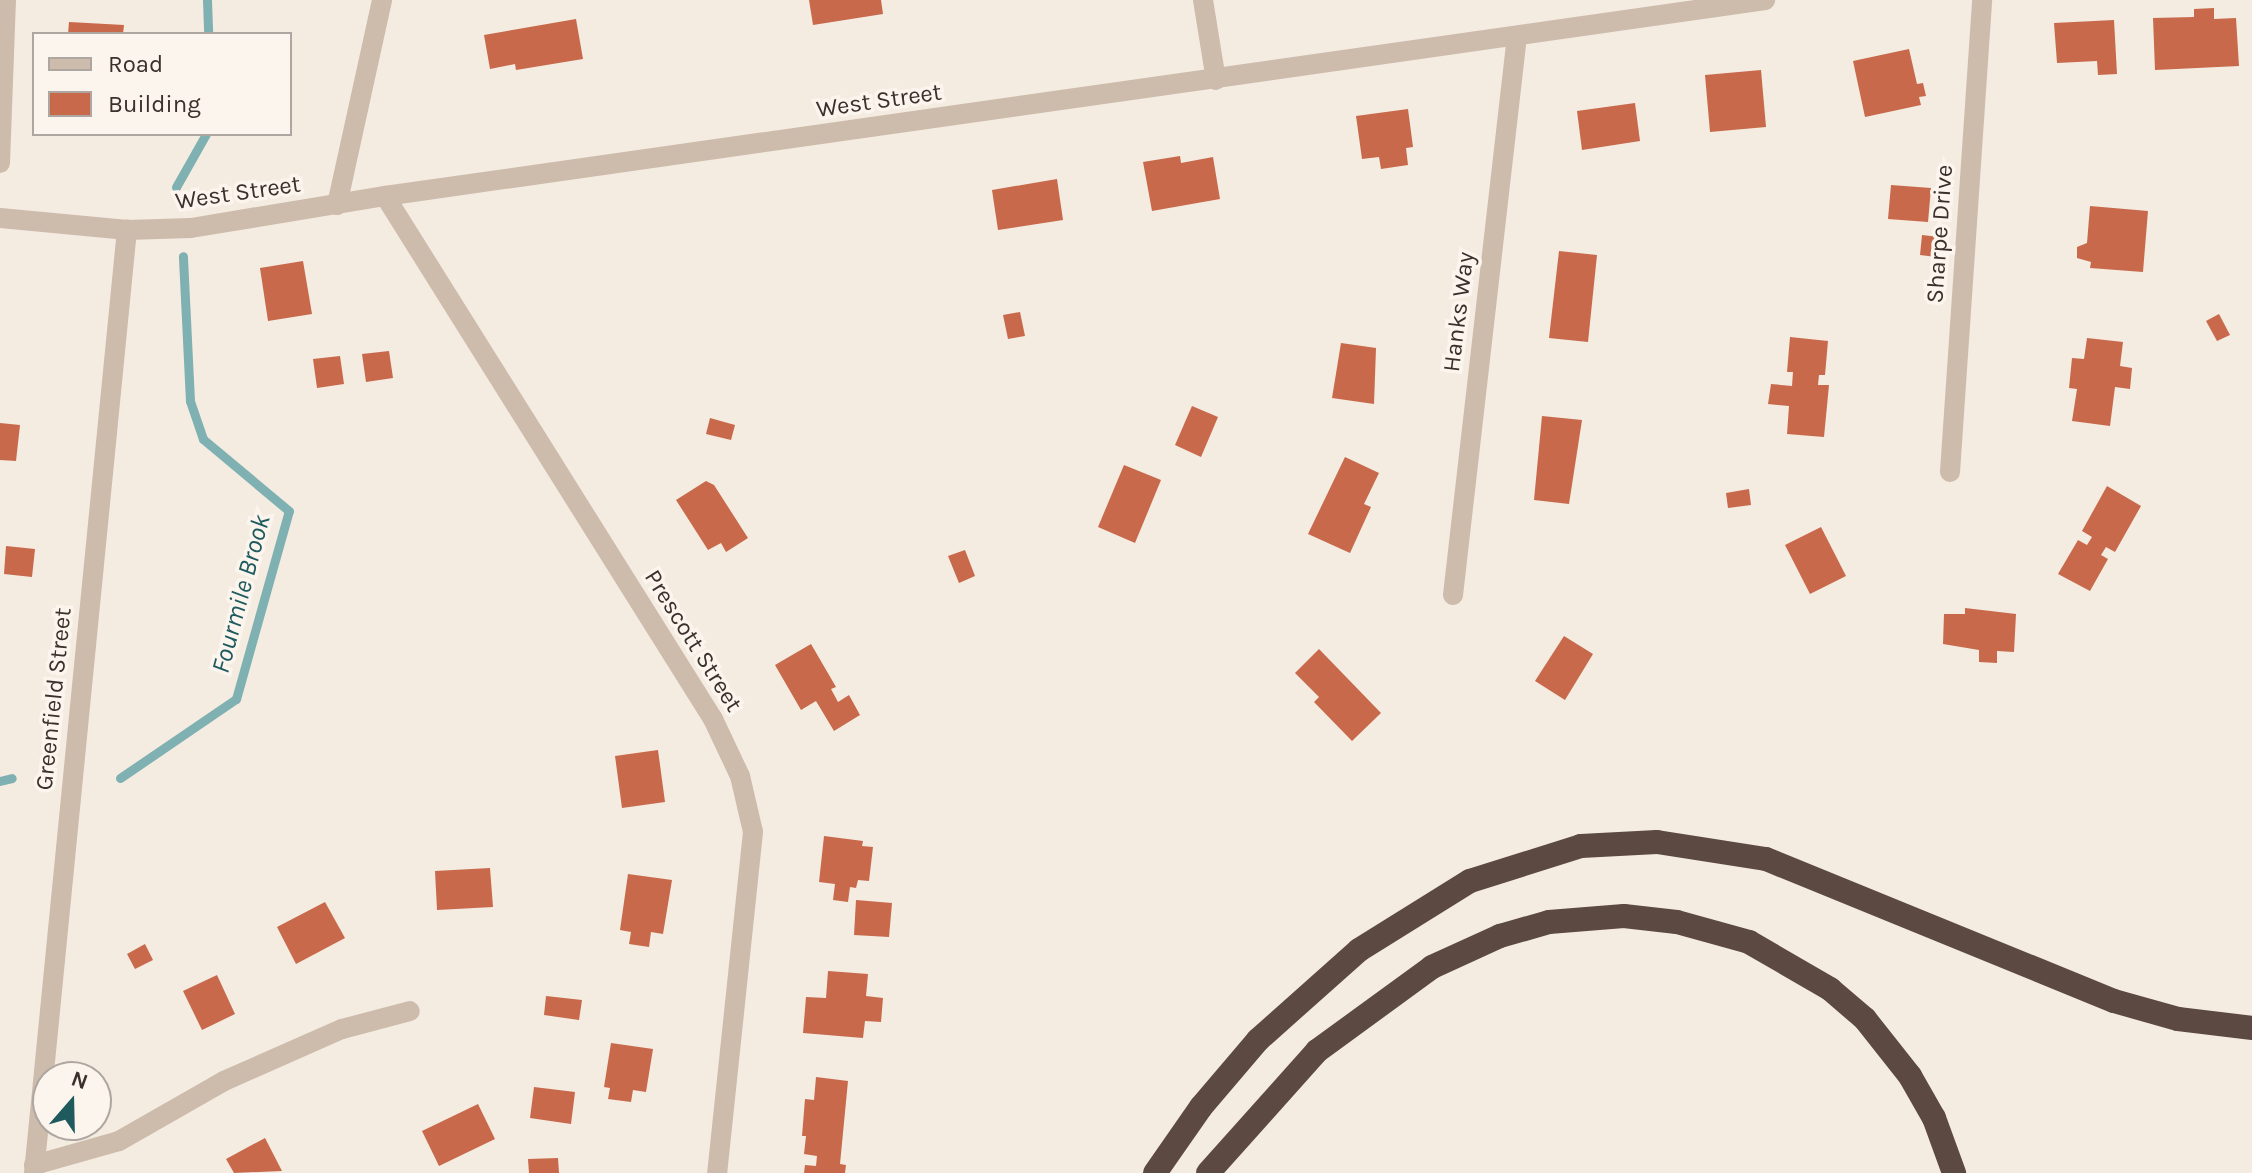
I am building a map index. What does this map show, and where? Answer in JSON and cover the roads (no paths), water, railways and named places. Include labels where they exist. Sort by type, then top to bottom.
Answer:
[{"type":"highway","points":[[1155,1173],[1201,1107],[1258,1040],[1359,950],[1470,881],[1581,846],[1657,842],[1766,859],[2114,1001],[2178,1019],[2252,1028]]},
{"type":"highway","points":[[1208,1173],[1317,1051],[1420,975],[1525,929],[1624,916],[1677,922],[1749,942],[1830,989],[1865,1019],[1910,1076],[1934,1118],[1954,1173]]},
{"type":"street","points":[[0,163],[6,0]]},
{"type":"street","points":[[337,205],[382,0]]},
{"type":"street","points":[[1203,0],[1216,80]]},
{"type":"street","name":"West Street","points":[[0,218],[127,230],[191,228],[385,196],[1765,0]]},
{"type":"street","name":"Sharpe Drive","points":[[1950,472],[1982,0]]},
{"type":"street","name":"Hanks Way","points":[[1453,595],[1517,36]]},
{"type":"street","name":"Prescott Street","points":[[385,196],[713,719],[740,776],[753,832],[717,1173]]},
{"type":"street","name":"Greenfield Street","points":[[34,1169],[127,230]]},
{"type":"street","points":[[34,1169],[119,1141],[224,1081],[342,1029],[410,1011]]},
{"type":"waterway","name":"Fourmile Brook","points":[[207,0],[208,32]]},
{"type":"waterway","name":"Fourmile Brook","points":[[176,187],[205,136]]},
{"type":"waterway","name":"Fourmile Brook","points":[[120,778],[236,699],[289,511],[203,439],[190,401],[183,256]]},
{"type":"waterway","name":"Fourmile Brook","points":[[0,781],[12,778]]}]
